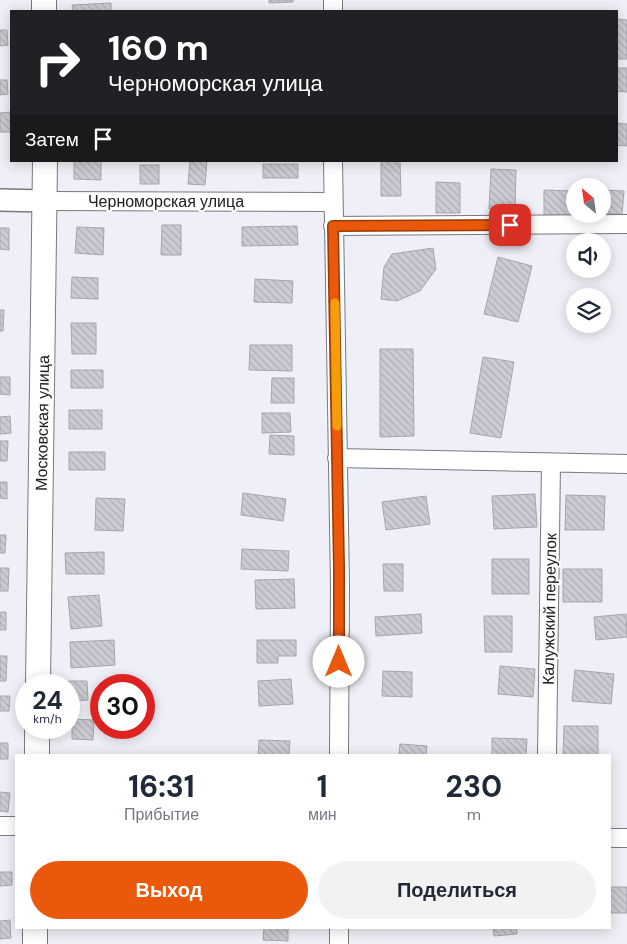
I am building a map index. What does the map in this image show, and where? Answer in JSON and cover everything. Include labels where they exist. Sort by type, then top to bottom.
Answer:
[{"type":"main road","name":"Московская улица","points":[[38,674],[45,162]]},
{"type":"main road","points":[[37,739],[37,754]]},
{"type":"main road","points":[[35,929],[35,944]]},
{"type":"street","points":[[333,162],[340,587],[339,754]]},
{"type":"street","name":"Черноморская улица","points":[[0,200],[333,202]]},
{"type":"street","points":[[333,226],[627,224]]},
{"type":"street","points":[[337,458],[627,464]]},
{"type":"street","name":"Калужский переулок","points":[[547,754],[551,462]]},
{"type":"street","points":[[0,826],[15,826]]},
{"type":"street","points":[[611,838],[627,838]]},
{"type":"street","points":[[339,929],[339,944]]},
{"type":"building","points":[[269,0],[293,0],[293,2],[269,3]]},
{"type":"building","points":[[111,3],[111,10],[73,10],[72,5]]},
{"type":"building","points":[[618,19],[627,20],[627,59],[618,59]]},
{"type":"building","points":[[0,30],[7,30],[8,45],[0,46]]},
{"type":"building","points":[[618,68],[627,68],[627,92],[618,91]]},
{"type":"building","points":[[0,80],[7,80],[8,94],[0,95]]},
{"type":"building","points":[[10,112],[10,132],[0,132],[0,113]]},
{"type":"building","points":[[618,123],[627,124],[627,146],[618,145]]},
{"type":"building","points":[[74,162],[101,162],[101,180],[74,179]]},
{"type":"building","points":[[190,162],[207,162],[205,185],[188,184]]},
{"type":"building","points":[[381,162],[400,162],[401,196],[381,196]]},
{"type":"building","points":[[263,164],[298,164],[298,178],[263,178]]},
{"type":"building","points":[[140,165],[159,165],[159,184],[140,184]]},
{"type":"building","points":[[491,169],[516,170],[515,210],[489,209]]},
{"type":"building","points":[[436,182],[460,183],[460,213],[436,213]]},
{"type":"building","points":[[544,190],[566,191],[566,216],[544,215]]},
{"type":"building","points":[[611,190],[624,191],[622,214],[611,213]]},
{"type":"building","points":[[162,225],[181,225],[181,255],[161,255]]},
{"type":"building","points":[[297,226],[298,245],[242,246],[242,227]]},
{"type":"building","points":[[77,227],[104,228],[103,255],[75,253]]},
{"type":"building","points":[[0,228],[9,228],[9,250],[0,249]]},
{"type":"building","points":[[433,248],[436,269],[420,291],[397,301],[381,299],[384,267],[392,254]]},
{"type":"building","points":[[498,257],[532,266],[518,322],[484,314]]},
{"type":"building","points":[[72,277],[98,278],[98,299],[71,298]]},
{"type":"building","points":[[255,279],[293,281],[292,303],[254,302]]},
{"type":"building","points":[[0,310],[4,310],[3,331],[0,331]]},
{"type":"building","points":[[71,323],[96,323],[96,354],[72,354]]},
{"type":"building","points":[[250,345],[292,345],[292,371],[249,370]]},
{"type":"building","points":[[380,349],[413,349],[414,436],[380,437]]},
{"type":"building","points":[[483,357],[514,362],[501,438],[470,433]]},
{"type":"building","points":[[71,370],[103,370],[103,388],[71,388]]},
{"type":"building","points":[[0,377],[10,377],[10,395],[0,394]]},
{"type":"building","points":[[272,378],[294,378],[294,403],[271,403]]},
{"type":"building","points":[[69,410],[102,410],[102,429],[69,429]]},
{"type":"building","points":[[262,413],[290,413],[291,432],[262,433]]},
{"type":"building","points":[[10,416],[11,433],[0,434],[0,417]]},
{"type":"building","points":[[270,435],[294,436],[294,455],[269,454]]},
{"type":"building","points":[[0,441],[8,441],[7,461],[0,461]]},
{"type":"building","points":[[69,452],[105,452],[105,470],[69,470]]},
{"type":"building","points":[[0,482],[7,482],[7,499],[0,498]]},
{"type":"building","points":[[243,493],[286,499],[283,521],[241,515]]},
{"type":"building","points":[[535,494],[537,527],[494,529],[492,496]]},
{"type":"building","points":[[566,495],[605,496],[604,530],[565,530]]},
{"type":"building","points":[[426,496],[430,524],[386,530],[382,502]]},
{"type":"building","points":[[96,498],[125,499],[123,531],[95,530]]},
{"type":"building","points":[[0,535],[6,535],[5,553],[0,553]]},
{"type":"building","points":[[242,549],[289,551],[288,571],[241,569]]},
{"type":"building","points":[[104,552],[104,574],[66,574],[65,553]]},
{"type":"building","points":[[492,559],[529,559],[529,594],[492,594]]},
{"type":"building","points":[[383,564],[403,564],[403,591],[384,591]]},
{"type":"building","points":[[0,568],[9,568],[8,591],[0,591]]},
{"type":"building","points":[[563,569],[602,569],[602,602],[563,602]]},
{"type":"building","points":[[294,579],[295,608],[256,609],[255,580]]},
{"type":"building","points":[[99,595],[102,626],[71,629],[68,597]]},
{"type":"building","points":[[0,612],[6,612],[6,630],[0,630]]},
{"type":"building","points":[[421,614],[422,633],[376,636],[375,617]]},
{"type":"building","points":[[626,614],[627,637],[596,640],[594,617]]},
{"type":"building","points":[[484,616],[512,616],[512,652],[485,652]]},
{"type":"building","points":[[114,640],[115,665],[71,668],[70,642]]},
{"type":"building","points":[[257,640],[296,640],[296,656],[278,656],[278,663],[257,663]]},
{"type":"building","points":[[0,656],[7,656],[6,681],[0,681]]},
{"type":"building","points":[[500,666],[535,669],[533,697],[498,694]]},
{"type":"building","points":[[575,670],[614,674],[611,704],[572,701]]},
{"type":"building","points":[[383,671],[412,672],[412,697],[382,696]]},
{"type":"building","points":[[291,679],[293,704],[259,706],[258,681]]},
{"type":"building","points":[[80,681],[87,681],[88,700],[80,700]]},
{"type":"building","points":[[0,696],[10,696],[9,711],[0,711]]},
{"type":"building","points":[[80,719],[90,720],[90,739],[93,740],[72,739],[80,739]]},
{"type":"building","points":[[564,726],[598,726],[598,754],[563,754]]},
{"type":"building","points":[[492,738],[527,739],[526,754],[492,754]]},
{"type":"building","points":[[259,740],[290,741],[289,754],[258,754]]},
{"type":"building","points":[[0,743],[8,743],[8,759],[0,759]]},
{"type":"building","points":[[400,744],[427,746],[426,754],[399,754]]},
{"type":"building","points":[[0,792],[10,793],[8,812],[0,811]]},
{"type":"building","points":[[0,872],[12,872],[12,885],[0,886]]},
{"type":"building","points":[[611,887],[627,887],[627,913],[611,913]]},
{"type":"building","points":[[10,920],[11,938],[0,939],[0,921]]},
{"type":"building","points":[[264,929],[288,929],[288,941],[263,940]]},
{"type":"building","points":[[493,929],[517,929],[517,934],[494,936]]},
{"type":"slow traffic","points":[[335,303],[337,426]]},
{"type":"route","points":[[339,662],[333,226],[510,225]]}]
